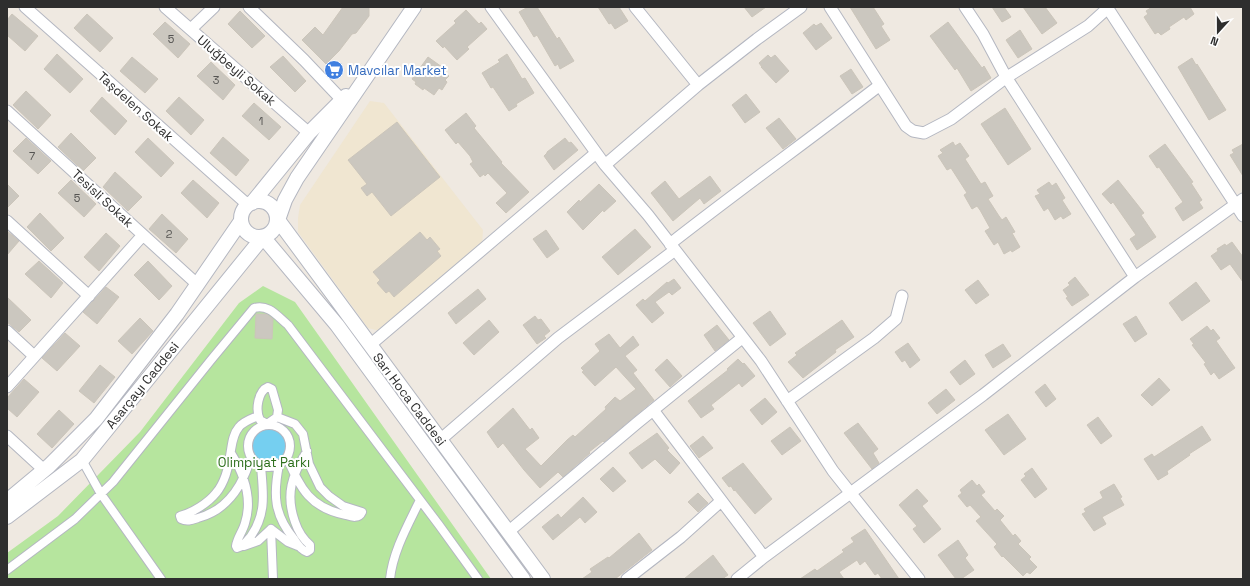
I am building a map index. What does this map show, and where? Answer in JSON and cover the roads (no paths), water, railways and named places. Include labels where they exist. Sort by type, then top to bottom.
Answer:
[{"type":"street","name":"Taşdelen Sokak","points":[[25,7],[250,204]]},
{"type":"street","name":"Uluğbeyli Sokak","points":[[166,7],[309,133]]},
{"type":"street","points":[[191,30],[214,7]]},
{"type":"street","points":[[248,7],[304,60],[342,100]]},
{"type":"street","points":[[370,72],[309,133],[244,210],[241,221],[242,226],[248,234],[263,237],[273,231],[285,200],[297,178],[370,72],[414,7]]},
{"type":"street","points":[[491,7],[605,165],[648,215],[761,361],[833,471],[919,579]]},
{"type":"street","points":[[635,7],[698,85]]},
{"type":"street","points":[[605,165],[698,85],[801,7]]},
{"type":"street","points":[[830,7],[906,126],[914,132],[924,133],[951,119],[1006,77],[1088,26],[1108,7],[1239,201],[1243,216]]},
{"type":"street","points":[[965,7],[983,34],[1006,77],[1135,277]]},
{"type":"street","points":[[440,440],[558,338],[672,247],[742,188],[817,134],[880,85]]},
{"type":"street","name":"Tesisli Sokak","points":[[7,111],[198,285]]},
{"type":"street","points":[[370,345],[596,153]]},
{"type":"street","points":[[250,204],[258,201],[270,204],[277,214],[278,220]]},
{"type":"street","points":[[737,579],[850,493],[978,399],[1135,277],[1239,201]]},
{"type":"street","name":"Sarı Hoca Caddesi","points":[[278,220],[542,579]]},
{"type":"street","points":[[7,221],[89,296]]},
{"type":"street","name":"Asarçayı Caddesi","points":[[7,501],[44,470],[96,419],[198,285],[241,221]]},
{"type":"street","points":[[7,387],[144,235]]},
{"type":"street","name":"Sarı Hoca Caddesi","points":[[263,237],[337,325],[523,579]]},
{"type":"street","name":"Asarçayı Caddesi","points":[[7,517],[82,460],[263,237]]},
{"type":"street","points":[[787,401],[874,338],[896,319],[902,296]]},
{"type":"street","points":[[7,570],[75,519],[113,482],[254,308],[262,306],[270,309],[288,325],[478,579]]},
{"type":"street","points":[[7,331],[34,356]]},
{"type":"street","points":[[508,532],[653,410],[742,338]]},
{"type":"street","points":[[277,417],[267,424],[260,426],[250,435],[247,448],[250,457],[261,466],[270,468],[284,462],[290,448],[290,441],[287,434],[275,425],[267,424],[260,420],[258,416],[258,403],[261,392],[263,389],[268,387],[272,389],[278,410],[277,417]]},
{"type":"street","points":[[653,410],[764,558]]},
{"type":"street","points":[[250,457],[243,479],[235,494],[217,509],[202,517],[184,521],[180,518],[180,516],[196,510],[217,493],[222,484],[228,466],[234,435],[239,426],[258,416]]},
{"type":"street","points":[[277,417],[295,424],[303,434],[309,464],[320,487],[329,496],[343,506],[362,512],[361,515],[358,517],[353,517],[325,509],[312,500],[304,492],[286,458]]},
{"type":"street","points":[[7,436],[44,470]]},
{"type":"street","points":[[69,446],[82,460],[101,494],[161,579]]},
{"type":"street","points":[[271,529],[288,542],[307,552],[310,550],[310,545],[299,533],[292,515],[290,500],[290,487],[294,474],[307,450]]},
{"type":"street","points":[[231,453],[247,487],[248,497],[248,509],[245,524],[237,541],[237,548],[258,541],[271,529]]},
{"type":"street","points":[[279,465],[275,488],[277,507],[289,533],[300,548]]},
{"type":"street","points":[[242,547],[252,534],[262,513],[264,494],[261,466]]},
{"type":"street","points":[[390,579],[391,566],[404,533],[420,500]]},
{"type":"street","points":[[627,579],[681,537],[721,501]]},
{"type":"street","points":[[271,529],[273,579]]},
{"type":"water","points":[[269,428],[281,433],[286,445],[281,457],[269,462],[257,457],[252,445],[257,433]]},
{"type":"place","name":"Mavcılar Market","points":[[334,70]]},
{"type":"park label","name":"Olimpiyat Parkı","points":[[264,462]]}]
